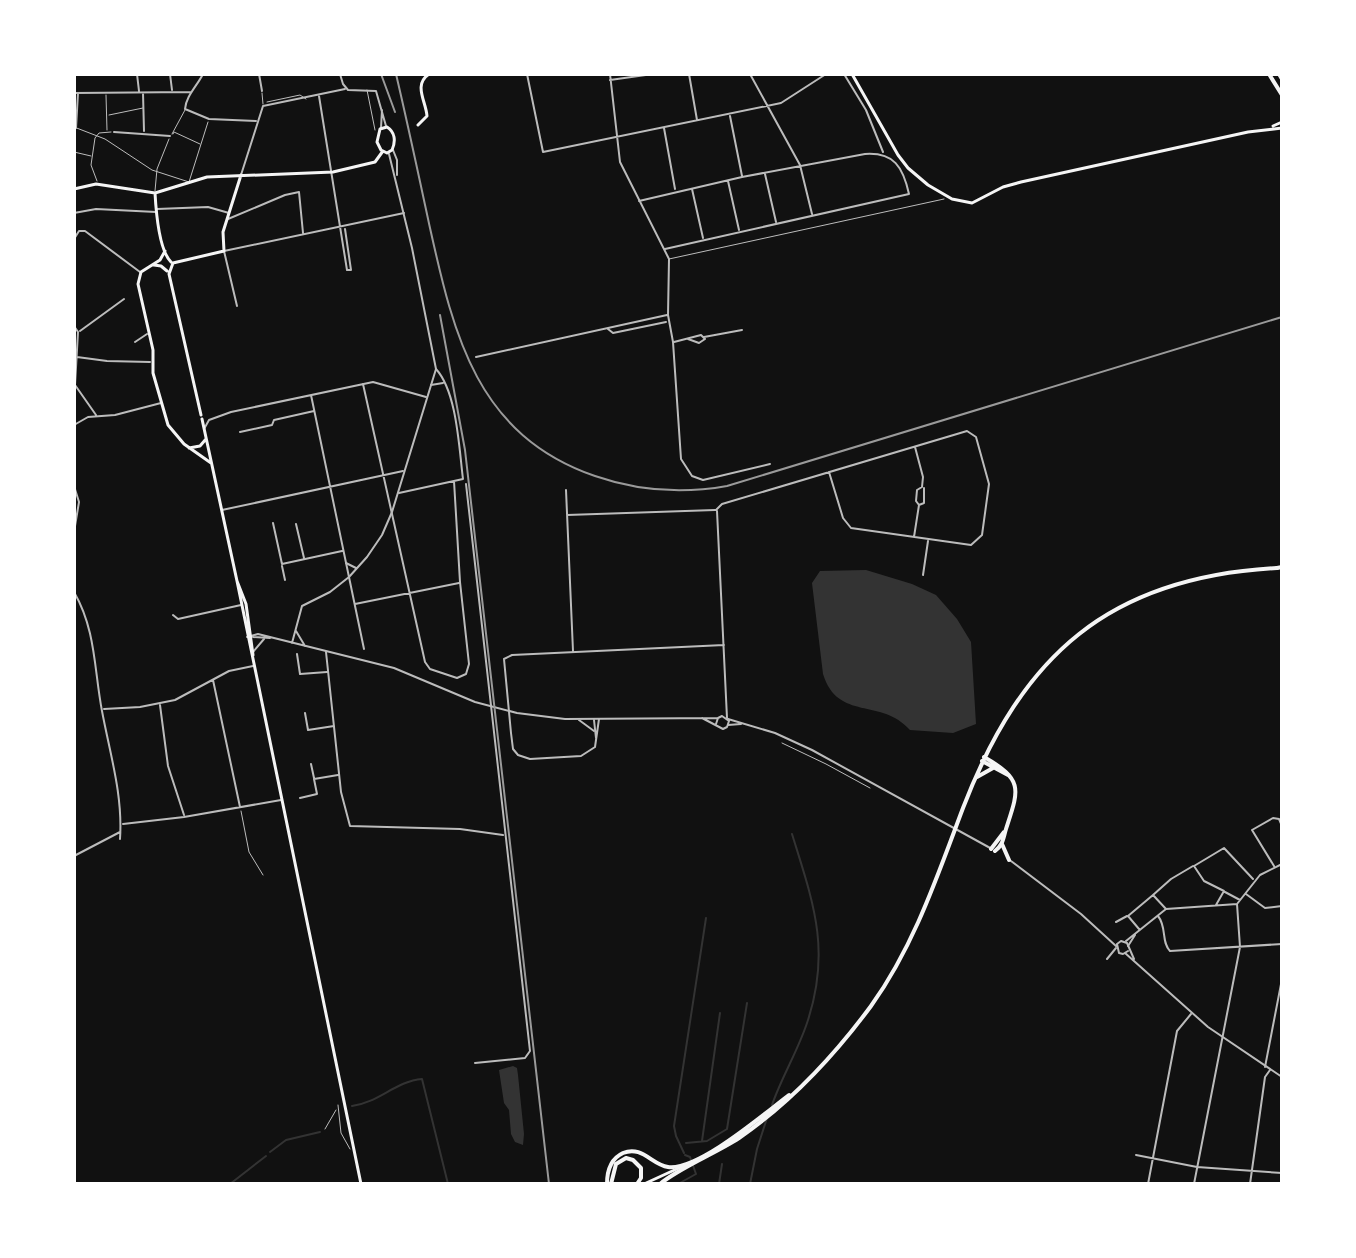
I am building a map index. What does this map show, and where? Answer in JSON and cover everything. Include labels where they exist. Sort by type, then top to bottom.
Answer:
[{"type":"main road","points":[[418,125],[427,114],[420,86],[421,77],[429,74]]},
{"type":"main road","points":[[852,74],[898,155],[915,175],[940,192],[963,202],[981,200],[1011,185],[1281,125]]},
{"type":"main road","points":[[1269,74],[1282,95]]},
{"type":"main road","points":[[384,128],[394,131],[390,151],[383,151],[377,142],[384,128]]},
{"type":"main road","points":[[74,189],[96,184],[155,193],[207,177],[333,172],[375,162],[383,151]]},
{"type":"main road","points":[[155,193],[165,251],[168,260],[173,263],[224,251],[223,232],[241,175]]},
{"type":"main road","points":[[165,251],[160,260],[141,272],[138,284],[153,350],[152,362],[168,425],[189,448],[211,463]]},
{"type":"main road","points":[[169,274],[173,263]]},
{"type":"main road","points":[[154,265],[165,267],[169,274],[243,604],[361,1184]]},
{"type":"main road","points":[[189,448],[200,446],[206,439]]},
{"type":"main road","points":[[644,1184],[704,1158],[768,1115],[845,1039],[893,972],[923,913],[983,759],[1003,720],[1031,681],[1059,651],[1102,618],[1140,597],[1180,582],[1227,572],[1280,568]]},
{"type":"main road","points":[[249,637],[253,659]]},
{"type":"main road","points":[[983,759],[1012,778]]},
{"type":"main road","points":[[983,759],[1005,769],[1012,778],[1015,801],[1002,844],[1009,860]]},
{"type":"main road","points":[[975,779],[993,768]]},
{"type":"main road","points":[[993,850],[1005,830]]},
{"type":"main road","points":[[993,850],[1002,844]]},
{"type":"main road","points":[[768,1115],[797,1089]]},
{"type":"main road","points":[[609,1184],[611,1164],[630,1151],[644,1154],[664,1166],[688,1165]]},
{"type":"main road","points":[[609,1184],[616,1164],[626,1158],[641,1168],[641,1178],[637,1184]]},
{"type":"main road","points":[[654,1184],[688,1165]]},
{"type":"main road","points":[[660,1184],[667,1178]]},
{"type":"street","points":[[137,74],[144,133]]},
{"type":"street","points":[[170,74],[172,91]]},
{"type":"street","points":[[155,193],[157,172],[171,135],[203,74]]},
{"type":"street","points":[[241,175],[264,106],[259,74]]},
{"type":"street","points":[[340,74],[346,89]]},
{"type":"street","points":[[527,74],[543,152],[768,106],[790,98],[826,74]]},
{"type":"street","points":[[610,74],[623,172],[669,259],[668,321],[673,342],[681,459],[692,476],[703,480],[770,464]]},
{"type":"street","points":[[610,80],[653,74]]},
{"type":"street","points":[[689,74],[697,121]]},
{"type":"street","points":[[750,74],[800,165],[813,215]]},
{"type":"street","points":[[844,74],[866,110],[884,154]]},
{"type":"street","points":[[264,106],[346,89],[376,91],[384,128]]},
{"type":"street","points":[[367,90],[375,130]]},
{"type":"street","points":[[191,92],[76,93],[75,128],[97,135],[157,172],[189,182],[209,119]]},
{"type":"street","points":[[106,93],[107,132]]},
{"type":"street","points":[[319,96],[351,270],[347,270],[348,276]]},
{"type":"street","points":[[106,116],[143,108]]},
{"type":"street","points":[[185,109],[209,119],[258,121]]},
{"type":"street","points":[[730,114],[742,177]]},
{"type":"street","points":[[663,127],[676,191]]},
{"type":"street","points":[[97,135],[107,132],[171,135],[174,132],[202,145]]},
{"type":"street","points":[[96,184],[91,165],[97,135]]},
{"type":"street","points":[[390,151],[436,369],[454,413],[463,479],[398,493]]},
{"type":"street","points":[[74,152],[93,156]]},
{"type":"street","points":[[639,201],[855,154],[884,154],[892,158],[903,175],[909,194],[665,249]]},
{"type":"street","points":[[892,158],[898,155]]},
{"type":"street","points":[[764,172],[776,223]]},
{"type":"street","points":[[727,180],[739,232]]},
{"type":"street","points":[[692,188],[703,240]]},
{"type":"street","points":[[227,219],[299,192],[304,235]]},
{"type":"street","points":[[669,259],[944,199]]},
{"type":"street","points":[[74,213],[96,209],[156,211],[208,207],[229,213]]},
{"type":"street","points":[[237,306],[224,251],[404,213]]},
{"type":"street","points":[[74,239],[79,231],[85,231],[141,272]]},
{"type":"street","points":[[78,332],[124,299]]},
{"type":"street","points":[[476,357],[668,315]]},
{"type":"street","points":[[607,328],[613,333],[668,321]]},
{"type":"street","points":[[74,326],[78,332],[75,385],[96,415]]},
{"type":"street","points":[[673,342],[742,330]]},
{"type":"street","points":[[135,342],[149,333]]},
{"type":"street","points":[[688,339],[702,343],[704,337]]},
{"type":"street","points":[[77,357],[152,362]]},
{"type":"street","points":[[292,643],[302,606],[330,592],[349,577],[376,544],[391,514],[436,369]]},
{"type":"street","points":[[204,430],[212,419],[241,410],[376,382],[427,397]]},
{"type":"street","points":[[431,385],[444,383]]},
{"type":"street","points":[[363,384],[425,662],[430,669],[457,678],[466,674],[469,664],[454,481]]},
{"type":"street","points":[[311,395],[364,649]]},
{"type":"street","points":[[74,425],[96,415],[115,415],[161,403]]},
{"type":"street","points":[[240,432],[315,411]]},
{"type":"street","points":[[567,515],[716,510],[722,504],[915,446],[967,431],[973,434],[989,484],[982,535],[971,545],[851,528],[843,518],[829,472]]},
{"type":"street","points":[[914,538],[919,505],[916,501],[917,490],[922,487],[923,477],[915,446]]},
{"type":"street","points":[[220,510],[404,471]]},
{"type":"street","points":[[466,484],[530,1054],[525,1058],[475,1063]]},
{"type":"street","points":[[74,486],[79,502],[74,532]]},
{"type":"street","points":[[566,490],[573,652]]},
{"type":"street","points":[[716,510],[719,517],[728,725]]},
{"type":"street","points":[[273,523],[285,580]]},
{"type":"street","points":[[296,524],[305,559]]},
{"type":"street","points":[[923,575],[928,540]]},
{"type":"street","points":[[282,564],[343,551]]},
{"type":"street","points":[[346,563],[357,568]]},
{"type":"street","points":[[355,604],[460,582]]},
{"type":"street","points":[[74,592],[87,616],[93,639],[102,709],[119,794],[120,839]]},
{"type":"street","points":[[173,615],[178,619],[243,604]]},
{"type":"street","points":[[295,630],[306,646]]},
{"type":"street","points":[[249,637],[258,634],[368,660],[475,702],[517,713],[578,719],[720,717],[796,742],[1009,860],[1107,936],[1117,946],[1119,953]]},
{"type":"street","points":[[249,637],[271,637]]},
{"type":"street","points":[[253,653],[264,639]]},
{"type":"street","points":[[599,719],[595,747],[585,755],[530,759],[518,755],[513,749],[504,659],[509,655],[724,645]]},
{"type":"street","points":[[326,651],[339,775],[350,826],[460,829],[505,835]]},
{"type":"street","points":[[297,654],[300,674],[328,672]]},
{"type":"street","points":[[102,709],[159,704],[192,692],[229,671],[254,666]]},
{"type":"street","points":[[213,680],[249,852],[263,875]]},
{"type":"street","points":[[159,704],[168,766],[184,817]]},
{"type":"street","points":[[716,724],[728,704]]},
{"type":"street","points":[[305,713],[308,730],[335,725]]},
{"type":"street","points":[[701,718],[723,729],[728,725],[742,724]]},
{"type":"street","points":[[578,719],[594,731]]},
{"type":"street","points":[[594,719],[596,739]]},
{"type":"street","points":[[782,743],[870,788]]},
{"type":"street","points":[[300,798],[317,794],[311,764]]},
{"type":"street","points":[[314,779],[339,775]]},
{"type":"street","points":[[122,824],[281,800]]},
{"type":"street","points":[[1274,867],[1252,830],[1273,818],[1279,819],[1282,826]]},
{"type":"street","points":[[74,856],[121,832]]},
{"type":"street","points":[[1116,922],[1123,915],[1128,916],[1171,879],[1224,848],[1255,880]]},
{"type":"street","points":[[1194,1184],[1240,947],[1237,904],[1255,880],[1282,865]]},
{"type":"street","points":[[1194,866],[1204,881],[1240,900]]},
{"type":"street","points":[[1216,906],[1224,891]]},
{"type":"street","points":[[1245,894],[1265,908],[1282,906]]},
{"type":"street","points":[[1153,895],[1166,909]]},
{"type":"street","points":[[1126,952],[1107,959],[1117,946],[1166,909],[1237,904]]},
{"type":"street","points":[[1157,915],[1164,924],[1166,947],[1170,951],[1282,944]]},
{"type":"street","points":[[1128,916],[1140,930]]},
{"type":"street","points":[[1126,952],[1136,934]]},
{"type":"street","points":[[1125,942],[1128,946]]},
{"type":"street","points":[[1126,952],[1191,1013],[1282,1077]]},
{"type":"street","points":[[1265,1067],[1282,979]]},
{"type":"street","points":[[1148,1184],[1177,1031],[1191,1013]]},
{"type":"street","points":[[1250,1184],[1265,1077],[1270,1070]]},
{"type":"street","points":[[325,1129],[338,1106],[341,1133],[350,1149]]},
{"type":"street","points":[[1136,1155],[1197,1167],[1282,1173]]},
{"type":"shaded area","points":[[866,570],[936,595],[957,619],[971,642],[976,724],[953,733],[910,730],[886,714],[849,704],[830,689],[823,674],[812,583],[820,571]]},
{"type":"shaded area","points":[[513,1066],[517,1068],[518,1075],[523,1145],[515,1142],[511,1134],[509,1110],[504,1103],[499,1070]]},
{"type":"waterway","points":[[772,1105],[808,1020],[818,971],[819,948],[812,904],[792,834]]},
{"type":"waterway","points":[[684,1153],[674,1126],[706,918]]},
{"type":"waterway","points":[[686,1143],[707,1141],[727,1129],[747,1003]]},
{"type":"waterway","points":[[702,1141],[720,1013]]},
{"type":"waterway","points":[[352,1106],[422,1079],[448,1184]]},
{"type":"waterway","points":[[750,1184],[767,1118]]},
{"type":"waterway","points":[[270,1152],[286,1140],[320,1132]]},
{"type":"waterway","points":[[678,1184],[696,1174],[690,1157],[685,1155]]},
{"type":"waterway","points":[[230,1184],[266,1156]]},
{"type":"waterway","points":[[719,1184],[722,1164]]},
{"type":"railway","points":[[381,74],[395,112]]},
{"type":"railway","points":[[396,74],[449,307],[477,377],[497,408],[523,435],[555,458],[611,481],[660,490],[727,486],[1282,317]]},
{"type":"railway","points":[[440,315],[465,450],[549,1184]]}]
